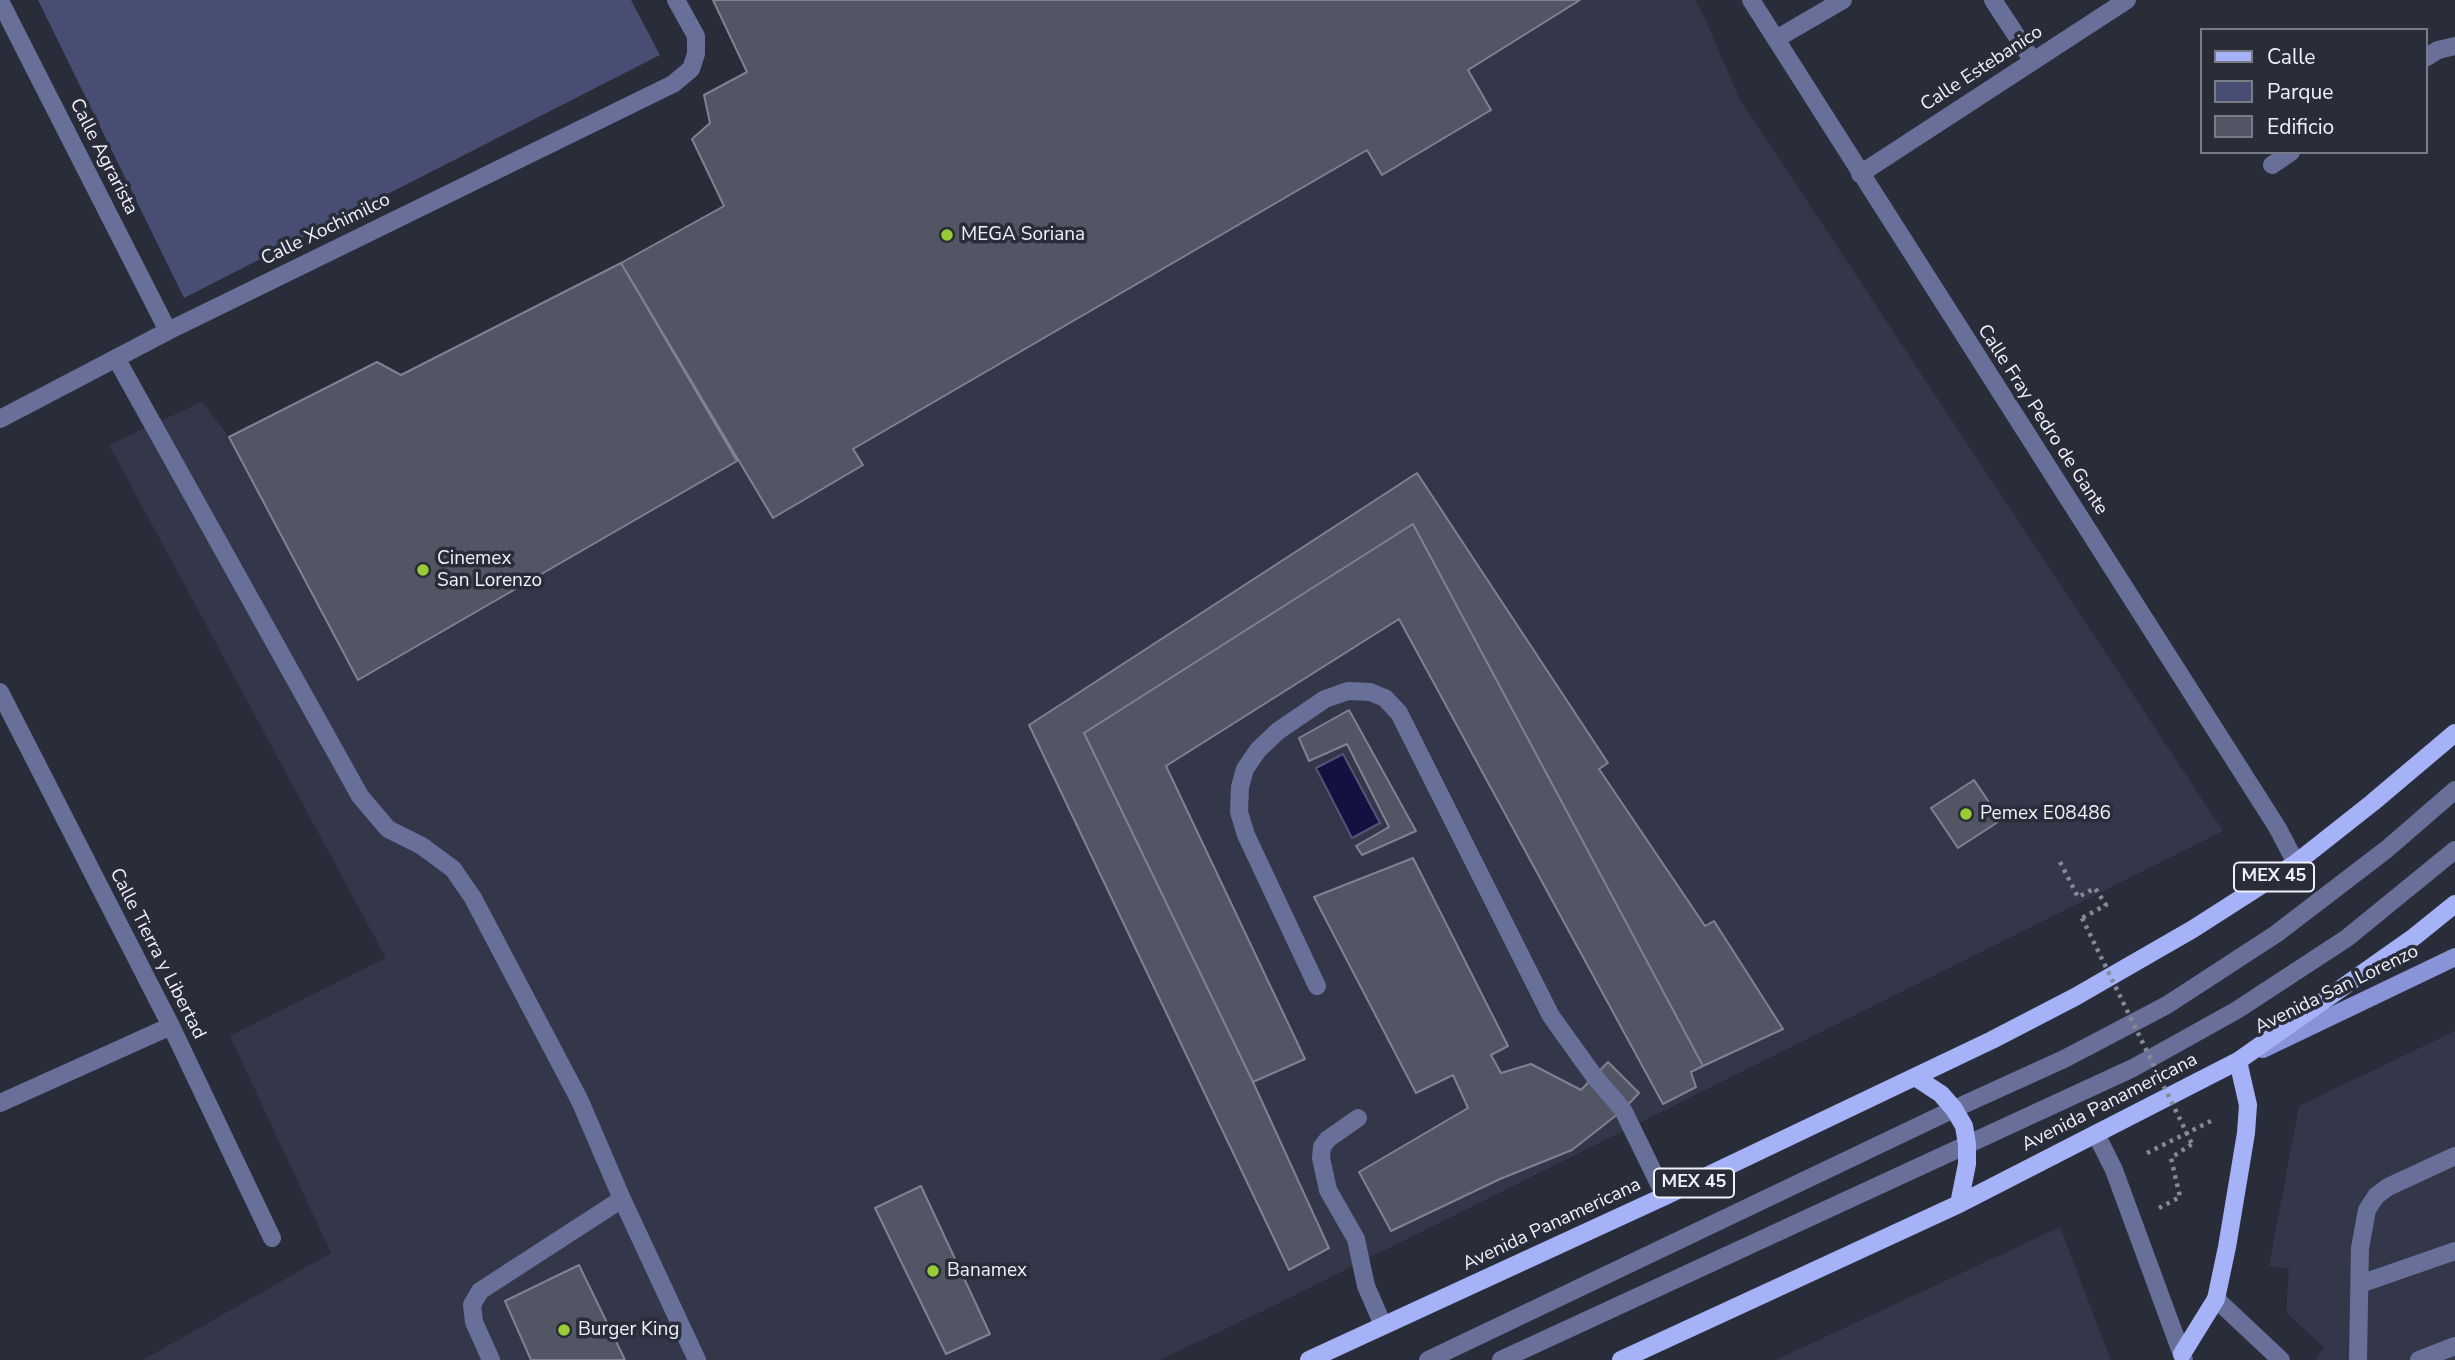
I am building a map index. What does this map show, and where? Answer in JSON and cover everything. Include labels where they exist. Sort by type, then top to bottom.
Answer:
[{"type":"main road","name":"MEX 45","points":[[2296,863],[2455,733]]},
{"type":"main road","name":"Avenida Panamericana","points":[[1309,1360],[1665,1196],[1915,1077],[2075,997],[2193,929],[2296,863]]},
{"type":"main road","name":"Avenida Panamericana","points":[[1621,1360],[1959,1204],[2238,1061],[2414,937],[2455,904]]},
{"type":"main road","name":"Avenida San Lorenzo","points":[[2238,1061],[2455,957]]},
{"type":"main road","points":[[2183,1357],[2216,1299],[2246,1133],[2248,1105],[2238,1061]]},
{"type":"main road","points":[[1915,1077],[1941,1094],[1964,1126],[1967,1164],[1959,1204]]},
{"type":"street","name":"Calle Xochimilco","points":[[0,419],[168,331],[673,84],[691,69],[696,54],[696,36],[676,0]]},
{"type":"street","name":"Calle Fray Pedro de Gante","points":[[1751,0],[2277,827],[2296,863]]},
{"type":"street","points":[[1776,39],[1843,0]]},
{"type":"street","points":[[1993,0],[2033,61]]},
{"type":"street","name":"Calle Estebanico","points":[[1860,174],[2127,0]]},
{"type":"street","name":"Calle Agrarista","points":[[0,1],[168,331]]},
{"type":"street","points":[[2427,57],[2438,50],[2455,46]]},
{"type":"street","points":[[2272,166],[2288,154]]},
{"type":"street","points":[[116,358],[360,796],[388,829],[422,846],[453,869],[472,898],[580,1101],[697,1360]]},
{"type":"street","points":[[1317,986],[1245,835],[1239,811],[1240,787],[1245,769],[1258,750],[1278,731],[1325,699],[1348,691],[1370,692],[1385,698],[1399,713],[1551,1016],[1594,1076],[1623,1110],[1665,1196]]},
{"type":"street","name":"Calle Tierra y Libertad","points":[[0,692],[171,1026],[272,1238]]},
{"type":"street","points":[[1428,1360],[2064,1059],[2167,1005],[2276,934],[2387,849],[2455,790]]},
{"type":"street","points":[[1501,1360],[2133,1068],[2237,1010],[2347,938],[2455,850]]},
{"type":"street","points":[[0,1103],[171,1026]]},
{"type":"street","points":[[1358,1118],[1328,1139],[1322,1147],[1321,1157],[1328,1190],[1356,1239],[1366,1286],[1383,1325]]},
{"type":"street","points":[[2096,1134],[2114,1170],[2183,1357]]},
{"type":"street","points":[[2358,1360],[2362,1235],[2367,1210],[2376,1196],[2401,1179],[2455,1156]]},
{"type":"street","points":[[491,1360],[474,1322],[472,1305],[480,1291],[622,1199]]},
{"type":"street","points":[[2360,1284],[2455,1251]]},
{"type":"street","points":[[2216,1299],[2281,1360]]},
{"type":"street","points":[[2419,1360],[2455,1346]]},
{"type":"path","points":[[2060,862],[2078,897],[2095,888],[2106,905],[2082,918],[2192,1144],[2171,1158],[2180,1198]]},
{"type":"path","points":[[2147,1153],[2215,1119]]},
{"type":"shaded area","points":[[713,0],[1695,0],[1739,98],[2223,831],[1160,1360],[143,1360],[331,1253],[230,1036],[386,958],[109,445],[202,402],[229,437],[377,362],[401,375],[621,263],[724,207],[692,139],[710,123],[704,95],[747,72]]},
{"type":"shaded area","points":[[1343,754],[1380,823],[1352,838],[1316,768]]},
{"type":"shaded area","points":[[2455,1031],[2455,1360],[2315,1360],[2324,1348],[2286,1312],[2289,1269],[2269,1266],[2299,1106]]},
{"type":"shaded area","points":[[2060,1227],[2111,1360],[1776,1360]]},
{"type":"green space","points":[[38,0],[631,0],[660,55],[184,298]]},
{"type":"building","name":"MEGA Soriana","points":[[713,0],[1580,0],[1468,70],[1491,110],[1382,175],[1367,150],[853,449],[863,465],[773,518],[621,263],[724,206],[692,139],[710,123],[704,95],[747,72]]},
{"type":"building","name":"Cinemex San Lorenzo","points":[[621,263],[737,461],[358,680],[229,437],[377,362],[401,375]]},
{"type":"building","points":[[1417,473],[1608,763],[1599,769],[1705,926],[1714,921],[1783,1029],[1703,1066],[1413,524],[1084,733],[1253,1082],[1329,1248],[1289,1270],[1029,725]]},
{"type":"building","points":[[1413,524],[1703,1066],[1691,1072],[1696,1087],[1663,1104],[1399,619],[1166,766],[1305,1059],[1253,1082],[1084,733]]},
{"type":"building","points":[[1349,710],[1416,831],[1362,855],[1356,846],[1389,827],[1347,744],[1309,761],[1299,738]]},
{"type":"building","name":"Pemex E08486","points":[[1974,780],[2001,820],[1958,848],[1931,808]]},
{"type":"building","points":[[1413,858],[1508,1046],[1491,1055],[1501,1073],[1531,1064],[1581,1090],[1608,1062],[1639,1093],[1623,1110],[1572,1150],[1500,1179],[1391,1231],[1359,1172],[1468,1108],[1453,1075],[1416,1093],[1314,897]]},
{"type":"building","name":"Banamex","points":[[921,1186],[990,1334],[946,1354],[875,1208]]},
{"type":"building","name":"Burger King","points":[[579,1265],[625,1360],[531,1360],[505,1301]]},
{"type":"place","name":"MEGA Soriana","points":[[947,235]]},
{"type":"place","name":"Cinemex San Lorenzo","points":[[423,570]]},
{"type":"place","name":"Pemex E08486","points":[[1966,814]]},
{"type":"place","name":"Banamex","points":[[933,1271]]},
{"type":"place","name":"Burger King","points":[[564,1330]]}]
